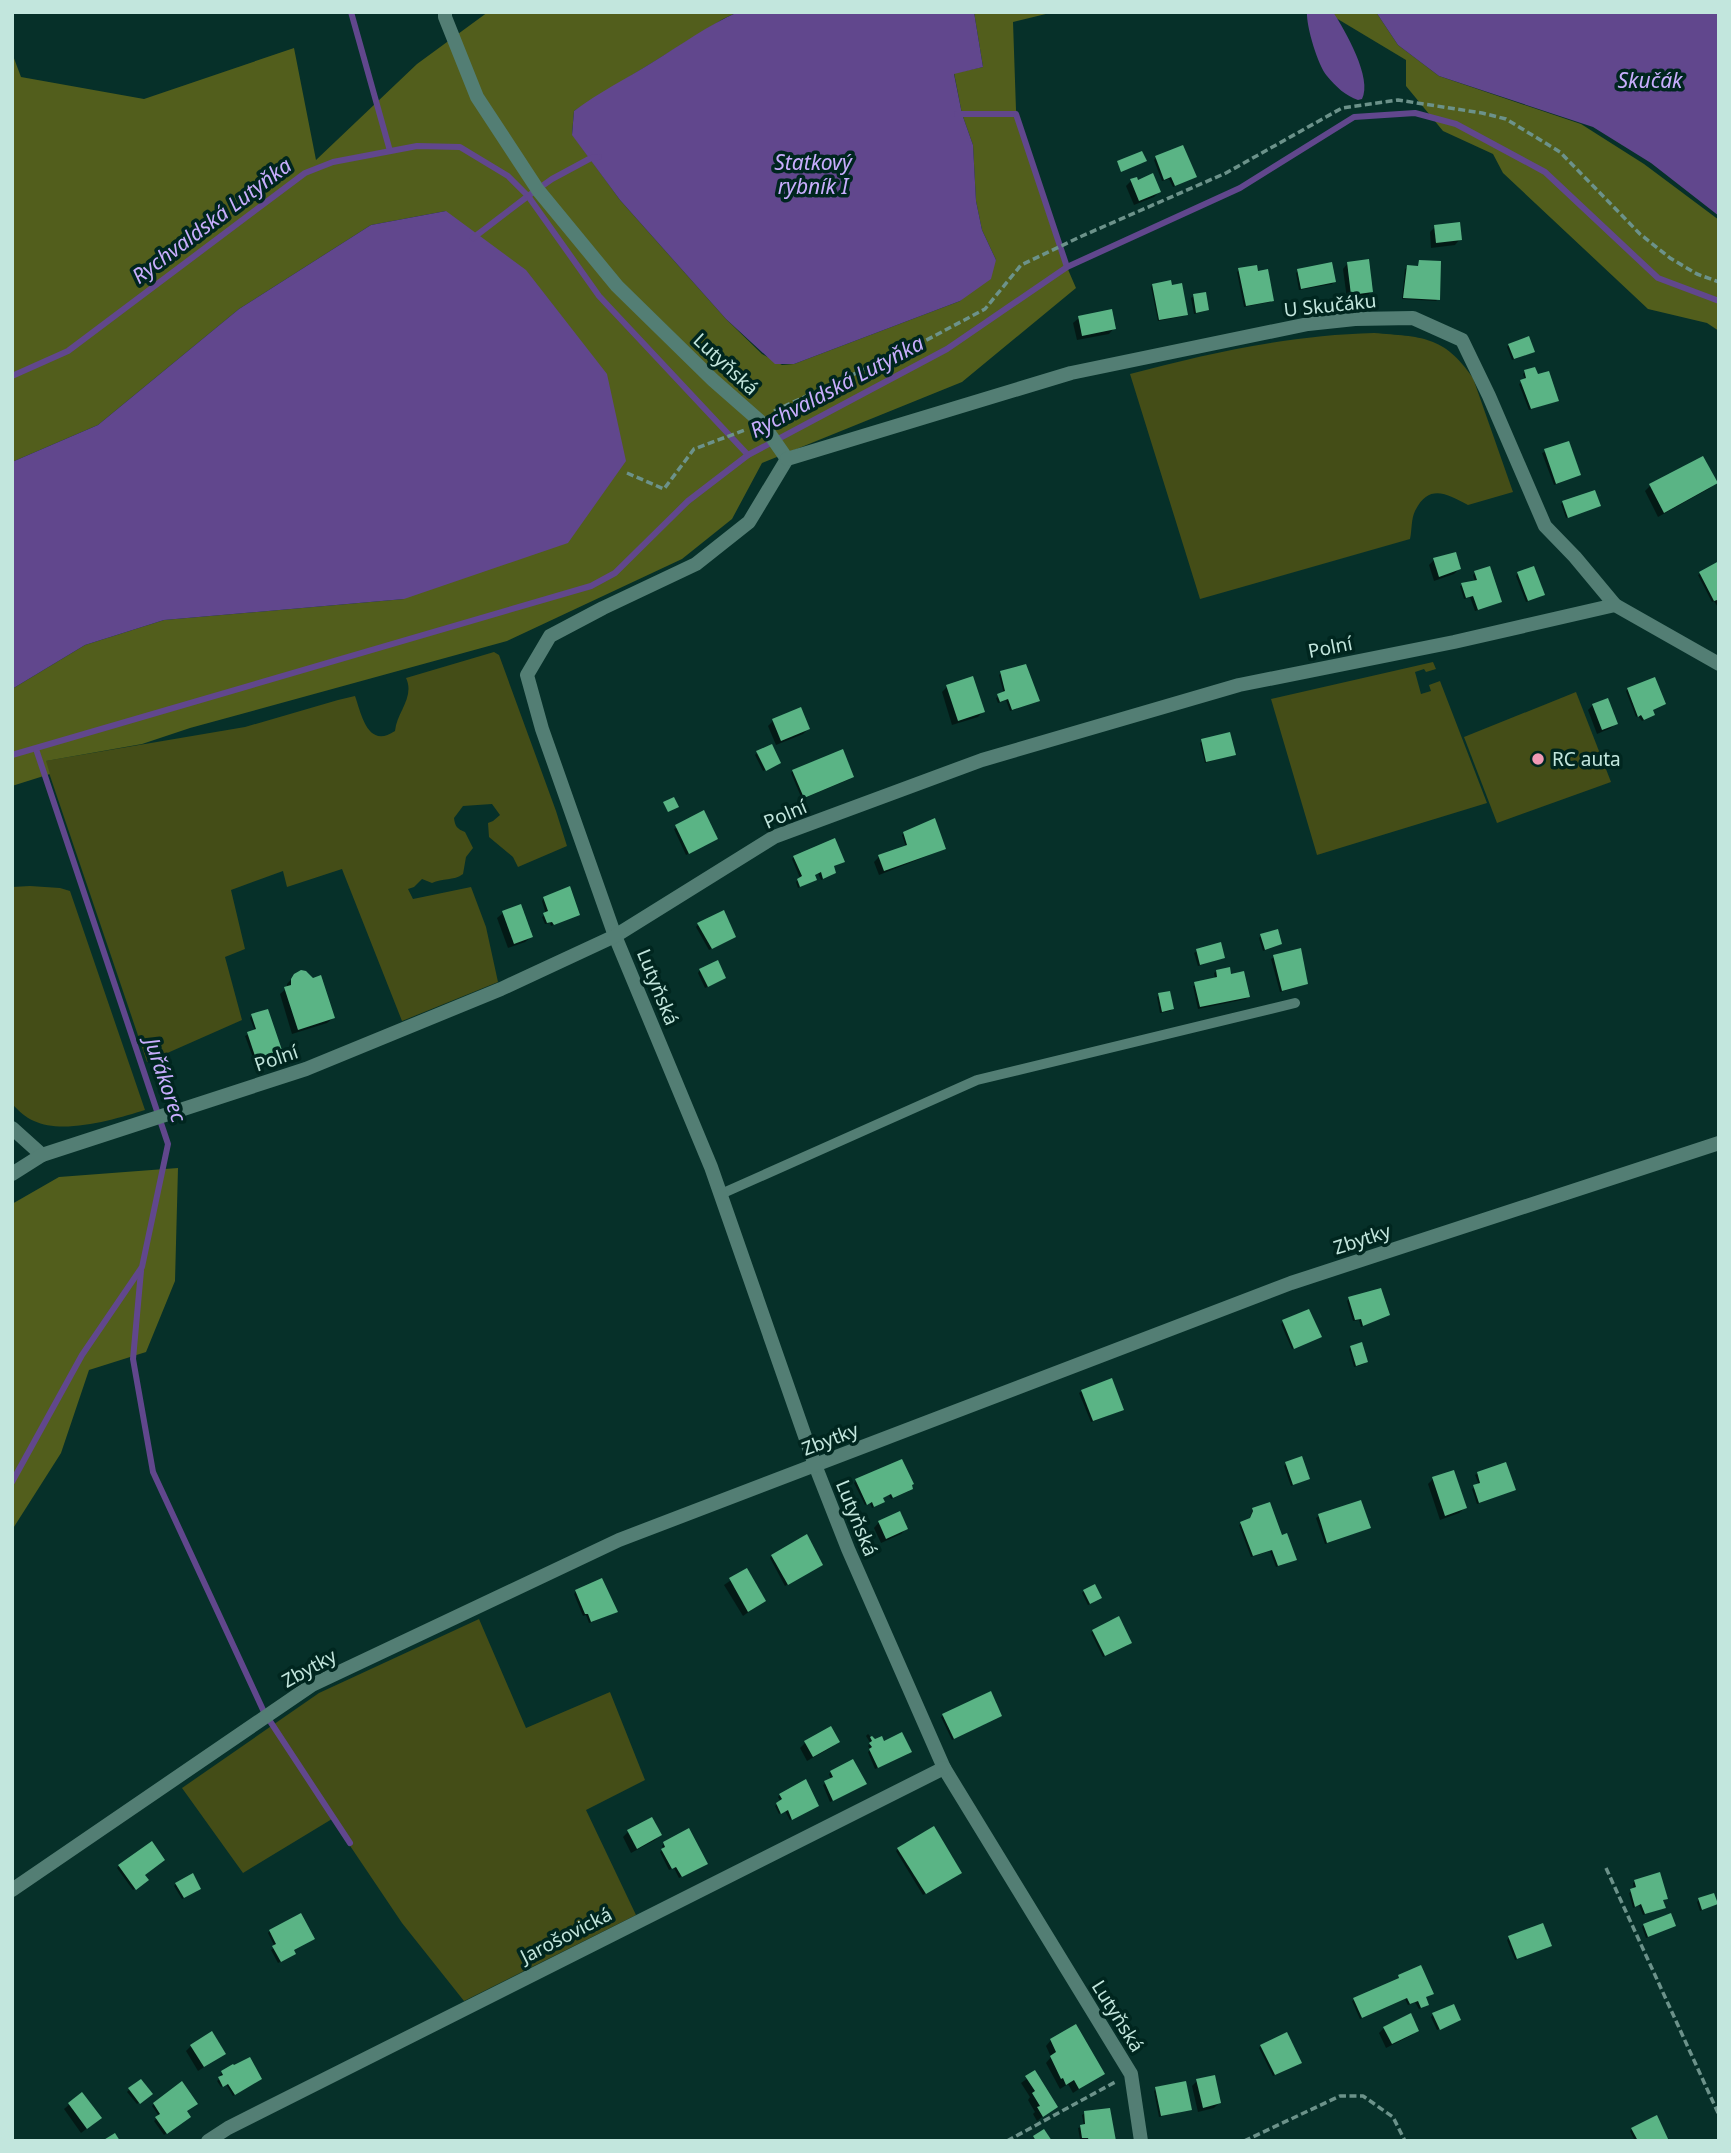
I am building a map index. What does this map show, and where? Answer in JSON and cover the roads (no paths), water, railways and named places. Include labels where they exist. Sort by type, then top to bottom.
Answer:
[{"type":"street","name":"Lutyňská","points":[[445,12],[477,97],[538,190],[617,286],[713,380],[762,423],[787,459],[749,522],[696,564],[550,636],[527,675],[542,729],[615,936],[721,1194],[815,1465],[848,1549],[944,1768],[1131,2074],[1141,2141]]},
{"type":"street","name":"U Skučáku","points":[[787,459],[1071,373],[1308,324],[1355,319],[1413,318],[1462,340],[1545,526],[1615,605],[1719,664]]},
{"type":"street","name":"Polní","points":[[12,1174],[41,1155],[306,1069],[501,989],[615,936],[774,837],[982,760],[1239,685],[1454,642],[1615,605]]},
{"type":"street","points":[[12,1128],[41,1155]]},
{"type":"street","name":"Zbytky","points":[[12,1890],[313,1685],[619,1540],[1291,1283],[1719,1143]]},
{"type":"street","name":"Jarošovická","points":[[208,2141],[228,2128],[944,1768]]},
{"type":"lane","points":[[721,1194],[976,1080],[1295,1003]]},
{"type":"water","name":"Statkový rybník I","points":[[738,12],[974,12],[983,67],[954,74],[962,114],[973,145],[976,201],[982,230],[996,260],[991,279],[960,301],[794,364],[775,364],[726,319],[620,200],[572,135],[574,111],[705,29]]},
{"type":"water","points":[[1307,12],[1333,12],[1361,67],[1364,80],[1362,99],[1345,94],[1324,71],[1316,55]]},
{"type":"water","name":"Skučák","points":[[1376,12],[1719,12],[1719,216],[1651,163],[1593,127],[1439,76],[1398,45]]},
{"type":"water","points":[[446,211],[526,270],[607,374],[626,461],[568,543],[404,599],[164,620],[85,645],[12,689],[12,462],[98,425],[239,309],[371,225]]},
{"type":"waterway","points":[[351,12],[390,151]]},
{"type":"waterway","name":"Rychvaldská Lutyňka","points":[[12,755],[591,586],[615,573],[688,501],[748,455],[947,349],[1067,267],[1240,188],[1354,117],[1415,113],[1456,124],[1545,172],[1658,278],[1719,301]]},
{"type":"waterway","points":[[957,114],[1016,114],[1067,267]]},
{"type":"waterway","name":"Rychvaldská Lutyňka","points":[[12,376],[68,351],[305,173],[333,162],[417,146],[460,147],[508,176],[528,196],[599,296],[748,455]]},
{"type":"waterway","points":[[473,238],[552,179],[591,158],[599,157]]},
{"type":"waterway","name":"Juřákorec","points":[[12,1482],[82,1355],[142,1267],[168,1144],[36,749]]},
{"type":"waterway","points":[[141,1271],[133,1359],[153,1472],[264,1712],[350,1843]]},
{"type":"place","name":"RC auta","points":[[1538,759]]}]
